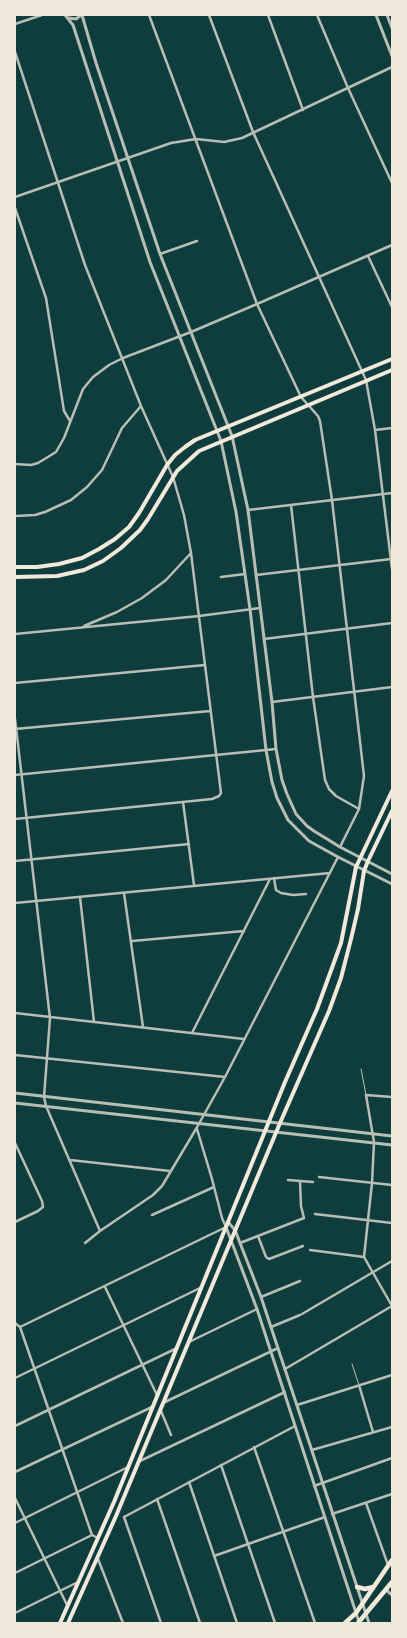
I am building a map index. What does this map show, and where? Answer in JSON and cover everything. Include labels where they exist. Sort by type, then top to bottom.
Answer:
[{"type":"main road","points":[[15,567],[59,564],[82,558],[107,544],[129,527],[167,465],[184,447],[195,440],[228,426],[392,359]]},
{"type":"main road","points":[[15,577],[57,576],[84,570],[103,561],[121,548],[140,530],[172,478],[190,457],[199,451],[392,370]]},
{"type":"main road","points":[[60,1623],[128,1467],[333,968],[341,943],[356,866],[392,791]]},
{"type":"main road","points":[[68,1623],[140,1461],[280,1122],[342,978],[358,909],[364,871],[392,812]]},
{"type":"main road","points":[[345,1623],[362,1605],[392,1560]]},
{"type":"main road","points":[[359,1623],[392,1582]]},
{"type":"main road","points":[[356,1587],[365,1589],[374,1586]]},
{"type":"street","points":[[15,24],[42,15]]},
{"type":"street","points":[[67,17],[76,19],[81,15],[160,254],[232,436],[248,510],[276,749],[282,780],[287,794],[296,814],[307,826],[340,847],[392,874]]},
{"type":"street","points":[[150,15],[257,304],[301,396],[320,421],[332,500],[364,776],[359,809],[340,847]]},
{"type":"street","points":[[209,15],[254,132],[366,380],[375,430],[392,569]]},
{"type":"street","points":[[268,15],[303,110]]},
{"type":"street","points":[[317,15],[392,183]]},
{"type":"street","points":[[376,15],[392,56]]},
{"type":"street","points":[[387,15],[392,28]]},
{"type":"street","points":[[67,17],[73,26],[150,262],[222,441],[236,512],[250,609],[266,750],[276,798],[288,820],[309,841],[392,884]]},
{"type":"street","points":[[15,52],[85,264],[141,406],[167,465],[184,515],[191,553],[220,789],[219,796],[212,799],[15,819]]},
{"type":"street","points":[[15,197],[171,143],[196,139],[224,142],[242,138],[392,67]]},
{"type":"street","points":[[15,208],[46,298],[64,411],[70,422]]},
{"type":"street","points":[[160,254],[197,241]]},
{"type":"street","points":[[15,464],[31,465],[51,457],[61,445],[78,399],[89,382],[99,372],[123,358],[191,332],[392,245]]},
{"type":"street","points":[[368,256],[392,307]]},
{"type":"street","points":[[15,516],[35,515],[58,506],[71,500],[87,487],[106,464],[122,428],[141,406]]},
{"type":"street","points":[[375,430],[392,428]]},
{"type":"street","points":[[248,510],[392,493]]},
{"type":"street","points":[[291,505],[313,697],[326,785],[336,796],[359,809]]},
{"type":"street","points":[[80,627],[116,612],[142,598],[166,580],[191,553]]},
{"type":"street","points":[[256,575],[391,559]]},
{"type":"street","points":[[221,577],[245,574]]},
{"type":"street","points":[[15,634],[199,616],[260,608]]},
{"type":"street","points":[[264,639],[392,623]]},
{"type":"street","points":[[15,683],[205,665]]},
{"type":"street","points":[[272,702],[392,688]]},
{"type":"street","points":[[16,729],[210,710]]},
{"type":"street","points":[[15,719],[50,1018],[44,1097],[46,1106],[100,1231]]},
{"type":"street","points":[[15,775],[276,749]]},
{"type":"street","points":[[183,802],[194,886]]},
{"type":"street","points":[[15,861],[189,844]]},
{"type":"street","points":[[85,1243],[153,1195],[162,1186],[225,1077],[338,857]]},
{"type":"street","points":[[15,903],[330,873]]},
{"type":"street","points":[[274,878],[276,890],[281,893],[293,895],[306,894]]},
{"type":"street","points":[[192,1033],[270,879]]},
{"type":"street","points":[[124,893],[143,1027]]},
{"type":"street","points":[[80,897],[94,1022]]},
{"type":"street","points":[[132,941],[244,931]]},
{"type":"street","points":[[15,1013],[245,1039]]},
{"type":"street","points":[[15,1055],[225,1077]]},
{"type":"street","points":[[15,1093],[392,1136]]},
{"type":"street","points":[[285,1369],[392,1306],[364,1257],[372,1183],[374,1142],[366,1095],[392,1097]]},
{"type":"street","points":[[15,1103],[392,1144]]},
{"type":"street","points":[[196,1129],[222,1218],[257,1309],[359,1623]]},
{"type":"street","points":[[15,1144],[42,1201],[42,1208],[15,1222]]},
{"type":"street","points":[[70,1160],[170,1171]]},
{"type":"street","points":[[319,1177],[392,1185]]},
{"type":"street","points":[[288,1180],[313,1182]]},
{"type":"street","points":[[240,1243],[304,1218],[301,1206],[300,1181]]},
{"type":"street","points":[[152,1215],[214,1187]]},
{"type":"street","points":[[315,1214],[392,1224]]},
{"type":"street","points":[[222,1218],[235,1230],[271,1327],[369,1623]]},
{"type":"street","points":[[20,1327],[226,1227]]},
{"type":"street","points":[[258,1236],[268,1259],[304,1246]]},
{"type":"street","points":[[310,1250],[364,1257]]},
{"type":"street","points":[[271,1327],[301,1315],[392,1262]]},
{"type":"street","points":[[260,1297],[300,1281]]},
{"type":"street","points":[[105,1286],[157,1395]]},
{"type":"street","points":[[15,1378],[200,1288]]},
{"type":"street","points":[[188,1343],[257,1309]]},
{"type":"street","points":[[15,1323],[20,1327],[92,1535],[98,1538]]},
{"type":"street","points":[[163,1403],[278,1348]]},
{"type":"street","points":[[15,1426],[175,1349]]},
{"type":"street","points":[[297,1405],[392,1375]]},
{"type":"street","points":[[359,1386],[374,1432]]},
{"type":"street","points":[[140,1461],[284,1392]]},
{"type":"street","points":[[15,1472],[152,1407]]},
{"type":"street","points":[[160,1409],[171,1435]]},
{"type":"street","points":[[116,1516],[124,1517],[295,1426]]},
{"type":"street","points":[[312,1450],[392,1427]]},
{"type":"street","points":[[254,1447],[315,1623]]},
{"type":"street","points":[[314,1486],[392,1458]]},
{"type":"street","points":[[221,1465],[275,1623]]},
{"type":"street","points":[[15,1522],[128,1467]]},
{"type":"street","points":[[189,1482],[237,1623]]},
{"type":"street","points":[[332,1514],[392,1494]]},
{"type":"street","points":[[15,1498],[68,1607]]},
{"type":"street","points":[[157,1499],[200,1623]]},
{"type":"street","points":[[366,1503],[388,1564]]},
{"type":"street","points":[[124,1517],[161,1623]]},
{"type":"street","points":[[214,1556],[324,1517]]},
{"type":"street","points":[[15,1573],[92,1535]]},
{"type":"street","points":[[98,1559],[123,1623]]},
{"type":"street","points":[[15,1613],[79,1582]]},
{"type":"street","points":[[386,1590],[392,1595]]},
{"type":"lane","points":[[361,1068],[366,1095]]},
{"type":"lane","points":[[352,1364],[359,1386]]}]
